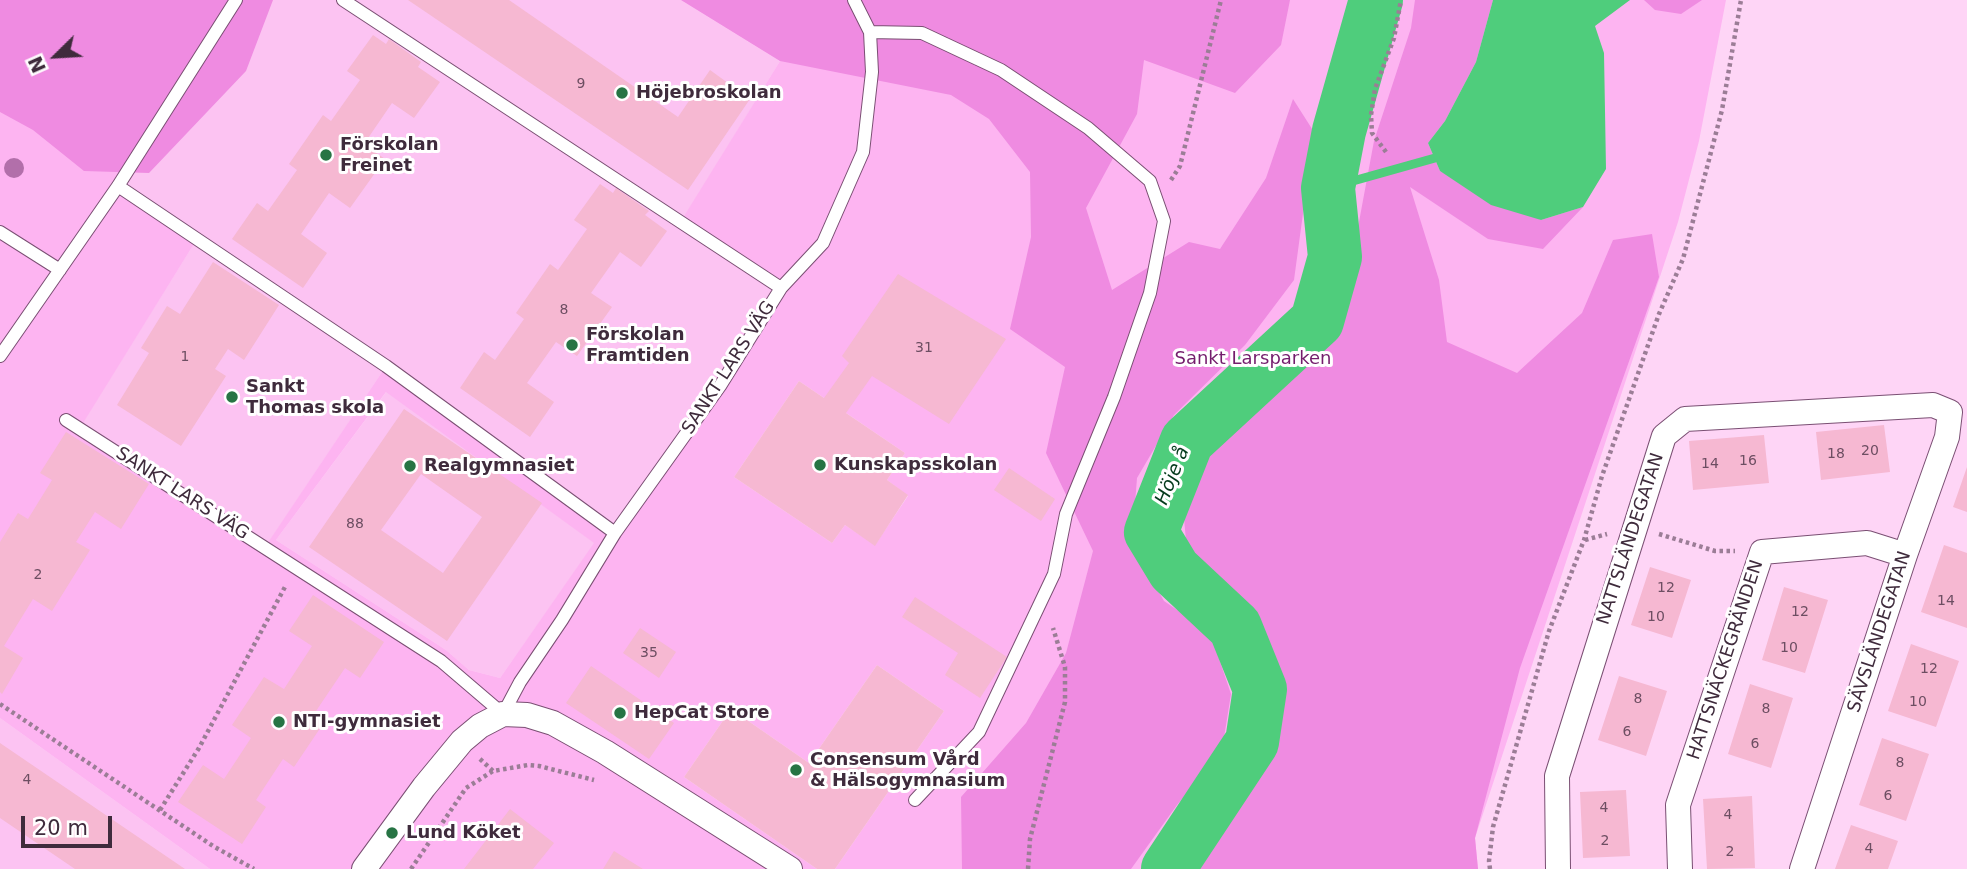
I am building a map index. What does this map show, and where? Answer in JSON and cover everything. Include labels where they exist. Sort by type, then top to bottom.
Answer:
[{"type":"street","name":"NATTSLÄNDEGATAN","points":[[1558,869],[1557,776],[1664,436],[1685,419],[1933,405]]},
{"type":"street","name":"SÄVSLÄNDEGATAN","points":[[1802,869],[1905,555],[1947,437],[1950,412],[1933,405]]},
{"type":"street","name":"HATTSNÄCKEGRÄNDEN","points":[[1679,869],[1678,805],[1762,552],[1867,542],[1905,555]]},
{"type":"street","points":[[364,869],[462,741],[480,726],[503,714],[527,715],[553,723],[605,752],[790,869]]},
{"type":"lane","points":[[0,356],[118,186],[236,0]]},
{"type":"lane","points":[[343,0],[781,288]]},
{"type":"lane","name":"SANKT LARS VÄG","points":[[66,420],[441,661],[503,714],[520,682],[615,533],[720,386],[781,288],[823,243],[863,152],[872,72],[870,32],[854,0]]},
{"type":"lane","points":[[870,32],[922,33],[1001,70],[1088,128],[1150,181],[1164,221],[1150,293],[1114,397],[1066,513],[1054,574],[979,732],[915,800]]},
{"type":"lane","points":[[118,186],[386,366],[615,533]]},
{"type":"lane","points":[[0,232],[60,270]]},
{"type":"path","points":[[1157,200],[1180,166],[1221,0]]},
{"type":"path","points":[[1386,152],[1373,133],[1371,115],[1376,89],[1394,37],[1401,0]]},
{"type":"path","points":[[1490,869],[1493,827],[1549,631],[1584,540],[1602,476],[1659,314],[1684,259],[1723,110],[1741,0]]},
{"type":"path","points":[[1634,527],[1715,551],[1762,552]]},
{"type":"path","points":[[160,810],[199,748],[295,567]]},
{"type":"path","points":[[1028,869],[1030,839],[1065,702],[1066,667],[1057,634],[1040,606]]},
{"type":"path","points":[[0,704],[213,846],[254,869]]},
{"type":"path","points":[[411,869],[466,788],[492,771],[528,765],[597,780]]},
{"type":"shaded area","points":[[0,0],[273,0],[246,71],[149,173],[84,171],[33,130],[0,112]]},
{"type":"shaded area","points":[[236,0],[681,0],[780,61],[682,221],[781,288],[615,533],[386,366],[265,548],[79,428],[197,239],[118,186]]},
{"type":"shaded area","points":[[681,0],[1290,0],[1281,45],[1235,93],[1144,60],[1137,114],[1086,208],[1112,290],[1189,242],[1220,249],[1266,178],[1293,99],[1314,132],[1294,280],[1245,345],[1174,415],[1137,478],[1132,544],[1164,601],[1210,632],[1231,694],[1222,750],[1177,805],[1131,869],[962,869],[961,797],[1026,723],[1066,653],[1093,551],[1046,453],[1065,367],[1010,329],[1031,237],[1030,172],[989,119],[951,95],[780,61]]},
{"type":"shaded area","points":[[1415,0],[1493,0],[1476,62],[1445,121],[1428,143],[1440,171],[1541,220],[1583,207],[1543,249],[1488,239],[1410,187],[1439,280],[1447,342],[1517,373],[1582,313],[1613,240],[1652,234],[1659,277],[1520,668],[1475,838],[1478,869],[1194,869],[1271,746],[1279,680],[1248,609],[1188,563],[1184,518],[1204,455],[1329,336],[1351,265],[1374,141],[1411,28]]},
{"type":"shaded area","points":[[1493,0],[1630,0],[1595,26],[1604,53],[1606,169],[1583,207],[1541,220],[1491,205],[1440,171],[1428,143],[1445,121],[1476,62]]},
{"type":"shaded area","points":[[1644,0],[1702,0],[1681,14],[1655,10]]},
{"type":"shaded area","name":"Realgymnasiet","points":[[387,391],[595,543],[500,678],[469,670],[446,650],[276,540]]},
{"type":"shaded area","points":[[0,718],[210,869],[0,869]]},
{"type":"green space","name":"Sankt Larsparken","points":[[0,0],[236,0],[118,186],[197,239],[80,428],[265,547],[386,366],[615,533],[781,288],[681,221],[780,61],[681,0],[1726,0],[1699,141],[1678,222],[1475,838],[1478,869],[835,869],[944,711],[877,665],[809,763],[731,709],[684,777],[817,869],[210,869],[0,718]],"holes":[[[799,381],[905,453],[887,480],[908,496],[875,545],[845,525],[832,543],[734,477]],[[386,392],[594,543],[500,678],[469,670],[446,650],[276,540]]]},
{"type":"building","points":[[408,0],[509,0],[678,117],[710,70],[750,99],[688,190]]},
{"type":"building","points":[[373,35],[386,44],[389,39],[421,62],[418,67],[440,82],[414,118],[392,103],[364,144],[385,159],[350,208],[329,193],[301,234],[327,253],[303,288],[232,239],[257,203],[268,211],[297,170],[289,164],[323,115],[331,121],[360,80],[347,71]]},
{"type":"building","points":[[600,184],[613,193],[616,188],[649,211],[645,215],[667,231],[641,267],[620,252],[591,293],[612,307],[577,356],[556,342],[527,383],[554,402],[530,437],[460,388],[484,352],[495,360],[524,319],[516,313],[550,264],[558,270],[587,229],[574,220]]},
{"type":"building","points":[[213,262],[279,305],[244,360],[228,349],[215,369],[226,376],[181,446],[117,405],[149,353],[141,348],[167,306],[180,314]]},
{"type":"building","points":[[898,274],[1006,339],[949,424],[872,376],[846,413],[905,453],[887,480],[908,495],[875,546],[845,525],[832,543],[734,477],[799,381],[824,398],[849,363],[842,356]]},
{"type":"building","points":[[404,409],[542,503],[447,641],[309,547]],"holes":[[[421,474],[482,517],[443,573],[381,530]]]},
{"type":"building","points":[[1884,425],[1890,472],[1821,480],[1816,432]]},
{"type":"building","points":[[66,432],[149,484],[121,529],[95,512],[76,542],[90,550],[52,611],[33,599],[4,646],[23,658],[2,694],[0,542],[18,513],[28,519],[52,480],[40,473]]},
{"type":"building","points":[[1764,435],[1769,483],[1693,490],[1689,441]]},
{"type":"building","points":[[1967,467],[1967,512],[1953,507]]},
{"type":"building","points":[[1009,468],[1055,499],[1041,521],[994,490]]},
{"type":"building","points":[[1944,545],[1967,553],[1967,628],[1921,612]]},
{"type":"building","points":[[1650,567],[1691,580],[1672,638],[1631,625]]},
{"type":"building","points":[[1784,587],[1828,600],[1805,673],[1762,660]]},
{"type":"building","name":"NTI-gymnasiet","points":[[313,595],[384,642],[360,678],[345,668],[316,711],[327,718],[294,767],[283,759],[256,800],[266,807],[242,844],[178,802],[203,765],[224,779],[251,738],[232,725],[264,677],[284,689],[312,646],[289,631]]},
{"type":"building","points":[[915,597],[1007,657],[980,698],[945,675],[958,653],[902,617]]},
{"type":"building","points":[[640,628],[676,652],[659,678],[623,653]]},
{"type":"building","points":[[1911,644],[1959,661],[1936,727],[1888,711]]},
{"type":"building","name":"Consensum Vård & Hälsogymnasium","points":[[877,665],[944,711],[835,869],[817,869],[684,777],[731,709],[809,763]]},
{"type":"building","name":"HepCat Store","points":[[591,666],[674,723],[649,759],[566,703]]},
{"type":"building","points":[[1619,676],[1667,691],[1646,756],[1598,740]]},
{"type":"building","points":[[1750,684],[1793,698],[1771,768],[1728,754]]},
{"type":"building","points":[[1882,738],[1929,754],[1906,821],[1859,805]]},
{"type":"building","points":[[0,743],[185,869],[75,869],[0,818]]},
{"type":"building","points":[[1626,790],[1630,856],[1583,858],[1580,792]]},
{"type":"building","points":[[1752,796],[1755,868],[1707,869],[1703,799]]},
{"type":"building","points":[[510,809],[554,843],[533,869],[464,869]]},
{"type":"building","points":[[1851,825],[1898,841],[1888,869],[1835,869]]},
{"type":"building","points":[[614,851],[643,869],[603,869]]},
{"type":"waterway","name":"Höje å","points":[[1168,869],[1252,742],[1260,689],[1235,627],[1174,570],[1151,532],[1187,441],[1317,321],[1335,257],[1328,188],[1339,131],[1376,0]]},
{"type":"waterway","points":[[1328,188],[1435,158]]},
{"type":"place","name":"Höjebroskolan","points":[[622,93]]},
{"type":"place","name":"Förskolan Freinet","points":[[326,155]]},
{"type":"place","name":"Förskolan Framtiden","points":[[572,345]]},
{"type":"place","name":"Sankt Thomas skola","points":[[232,397]]},
{"type":"place","name":"Kunskapsskolan","points":[[820,465]]},
{"type":"place","name":"Realgymnasiet","points":[[410,466]]},
{"type":"place","name":"HepCat Store","points":[[620,713]]},
{"type":"place","name":"NTI-gymnasiet","points":[[279,722]]},
{"type":"place","name":"Consensum Vård & Hälsogymnasium","points":[[796,770]]},
{"type":"place","name":"Lund Köket","points":[[392,833]]}]
